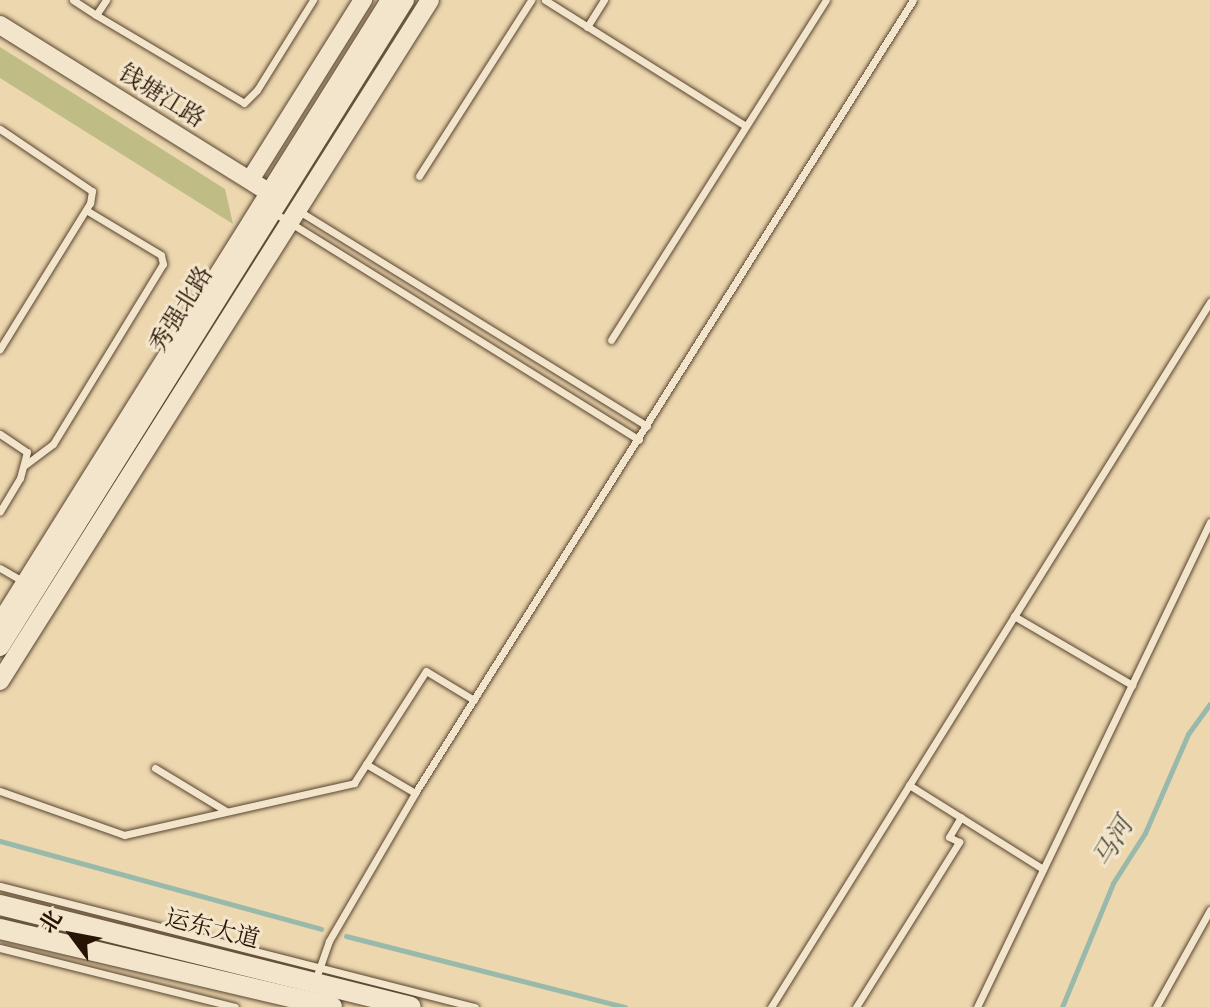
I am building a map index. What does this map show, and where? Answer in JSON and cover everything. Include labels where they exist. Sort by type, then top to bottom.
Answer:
[{"type":"main road","name":"运东大道","points":[[0,905],[312,990],[332,1007]]},
{"type":"main road","name":"运东大道","points":[[0,929],[411,1007]]},
{"type":"street","points":[[250,180],[363,0]]},
{"type":"street","name":"秀强北路","points":[[0,647],[30,586],[270,201],[390,0]]},
{"type":"street","name":"秀强北路","points":[[270,201],[405,0]]},
{"type":"street","points":[[0,681],[430,0]]},
{"type":"street","name":"钱塘江路","points":[[0,25],[250,180],[270,201],[293,216]]},
{"type":"street","name":"秀强北路","points":[[0,623],[30,586]]},
{"type":"lane","points":[[73,0],[244,103],[257,90],[313,0]]},
{"type":"lane","points":[[96,15],[106,0]]},
{"type":"lane","points":[[419,176],[531,0]]},
{"type":"lane","points":[[545,0],[746,126]]},
{"type":"lane","points":[[587,27],[604,0]]},
{"type":"lane","points":[[611,340],[826,0]]},
{"type":"lane","points":[[312,990],[335,929],[415,793],[913,0]]},
{"type":"lane","points":[[0,129],[80,179],[92,191],[86,210],[0,349]]},
{"type":"lane","points":[[25,465],[53,444],[163,264],[161,255],[86,210]]},
{"type":"lane","points":[[293,216],[647,426]]},
{"type":"lane","points":[[293,216],[639,440]]},
{"type":"lane","points":[[771,1007],[1210,302]]},
{"type":"lane","points":[[0,434],[27,452],[25,465],[0,511]]},
{"type":"lane","points":[[977,1007],[1210,522]]},
{"type":"lane","points":[[0,568],[30,586]]},
{"type":"lane","points":[[1014,616],[1132,685]]},
{"type":"lane","points":[[0,791],[124,835],[354,783],[426,671],[474,700]]},
{"type":"lane","points":[[366,764],[415,793]]},
{"type":"lane","points":[[155,768],[226,811]]},
{"type":"lane","points":[[909,785],[1043,869]]},
{"type":"lane","points":[[856,1007],[959,842],[949,837],[961,817]]},
{"type":"lane","points":[[0,886],[312,990],[475,1007]]},
{"type":"lane","points":[[1156,1007],[1210,910]]},
{"type":"lane","points":[[0,948],[235,1007]]},
{"type":"shaded area","points":[[0,47],[225,189],[233,224],[0,78]]},
{"type":"waterway","name":"马河","points":[[1062,1007],[1113,883],[1145,833],[1188,734],[1210,704]]},
{"type":"waterway","points":[[0,841],[321,929]]},
{"type":"waterway","points":[[346,936],[625,1007]]}]
